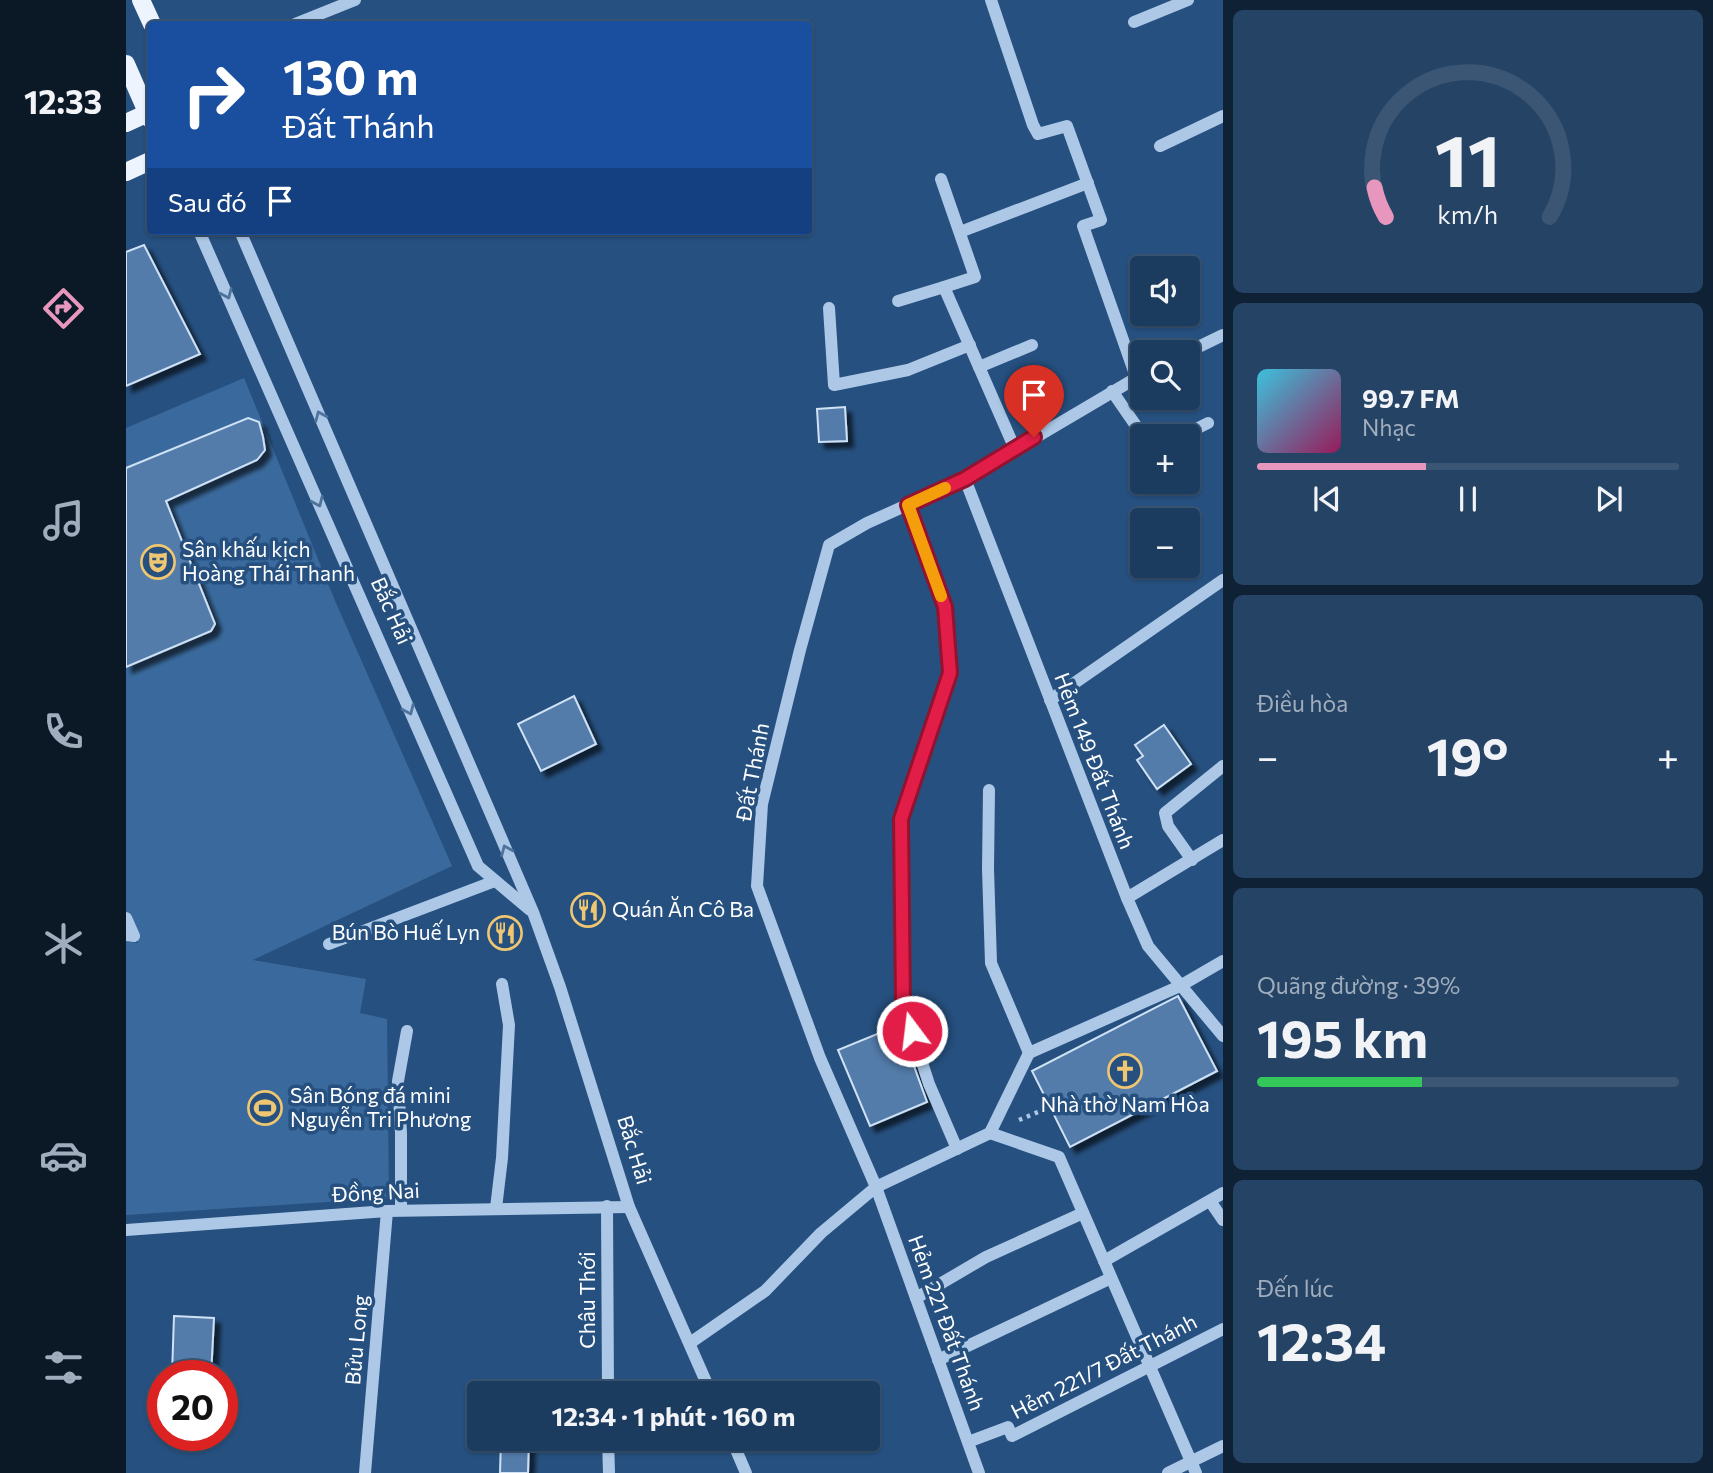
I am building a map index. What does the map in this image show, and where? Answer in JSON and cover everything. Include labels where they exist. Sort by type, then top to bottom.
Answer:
[{"type":"main road","points":[[141,0],[151,21]]},
{"type":"main road","points":[[126,64],[147,109]]},
{"type":"main road","points":[[126,123],[147,116]]},
{"type":"main road","points":[[126,172],[147,162]]},
{"type":"street","points":[[302,21],[355,0]]},
{"type":"street","points":[[991,0],[1038,134],[1066,125],[1101,220],[1083,226],[1130,351]]},
{"type":"street","points":[[1135,22],[1188,0]]},
{"type":"street","points":[[1160,146],[1223,116]]},
{"type":"street","points":[[898,301],[975,277],[941,179]]},
{"type":"street","points":[[960,232],[1088,183]]},
{"type":"street","name":"Bắc Hải","points":[[202,235],[478,866],[533,912]]},
{"type":"street","name":"Bắc Hải","points":[[242,235],[533,912],[560,987],[629,1207],[706,1381]]},
{"type":"street","points":[[944,287],[1015,449]]},
{"type":"street","points":[[829,307],[834,385],[908,370],[970,345]]},
{"type":"street","points":[[1200,346],[1223,335]]},
{"type":"street","points":[[979,368],[1032,345]]},
{"type":"street","name":"Đất Thánh","points":[[877,1187],[820,1058],[757,886],[762,804],[829,545],[867,523],[965,479],[1130,380]]},
{"type":"street","points":[[1112,391],[1135,424]]},
{"type":"street","points":[[1200,427],[1208,423]]},
{"type":"street","name":"Hẻm 149 Đất Thánh","points":[[965,479],[1148,946],[1223,1036]]},
{"type":"street","points":[[908,505],[945,607],[950,673],[901,819],[903,1004],[929,1084],[957,1149]]},
{"type":"street","points":[[1050,699],[1223,580]]},
{"type":"street","points":[[1192,860],[1168,826],[1164,813],[1223,766]]},
{"type":"street","points":[[989,790],[991,963],[1029,1053]]},
{"type":"street","points":[[1127,898],[1223,840]]},
{"type":"street","points":[[329,944],[495,881]]},
{"type":"street","points":[[126,918],[134,936],[126,935]]},
{"type":"street","points":[[690,1343],[765,1291],[821,1233],[877,1187],[989,1133],[1029,1053],[1180,986],[1223,961]]},
{"type":"street","points":[[496,1208],[502,1158],[509,1025],[502,984]]},
{"type":"street","points":[[401,1210],[398,1081],[407,1031]]},
{"type":"street","points":[[989,1133],[1059,1157],[1193,1467]]},
{"type":"street","name":"Hẻm 221 Đất Thánh","points":[[877,1187],[979,1473]]},
{"type":"street","points":[[1104,1261],[1223,1193]]},
{"type":"street","points":[[1210,1200],[1223,1220]]},
{"type":"street","name":"Châu Thới","points":[[607,1206],[608,1381]]},
{"type":"street","name":"Đồng Nai","points":[[126,1230],[401,1210],[629,1207]]},
{"type":"street","name":"Bửu Long","points":[[365,1473],[387,1211]]},
{"type":"street","points":[[916,1298],[986,1257],[1083,1213]]},
{"type":"street","points":[[939,1360],[1111,1278]]},
{"type":"street","name":"Hẻm 221/7 Đất Thánh","points":[[968,1441],[1008,1427],[1012,1436],[1223,1329]]},
{"type":"street","points":[[1168,1473],[1193,1467],[1223,1446]]},
{"type":"street","points":[[608,1451],[608,1473]]},
{"type":"street","points":[[737,1451],[746,1473]]},
{"type":"shaded area","points":[[244,378],[336,603],[452,866],[253,960],[366,979],[360,1013],[387,1019],[389,1198],[126,1215],[126,941],[138,943],[126,912],[126,428]]},
{"type":"building","points":[[144,245],[200,354],[126,386],[126,252]]},
{"type":"building","points":[[845,407],[847,441],[819,442],[817,409]]},
{"type":"building","name":"Sân khấu kịch Hoàng Thái Thanh","points":[[248,418],[259,422],[263,437],[265,450],[257,460],[166,501],[215,624],[211,631],[126,667],[126,468]]},
{"type":"building","points":[[574,696],[596,744],[541,771],[518,724]]},
{"type":"building","points":[[1164,725],[1191,764],[1157,789],[1137,760],[1143,756],[1135,745]]},
{"type":"building","name":"Nhà thờ Nam Hòa","points":[[1178,996],[1217,1071],[1070,1147],[1032,1071]]},
{"type":"building","points":[[899,1025],[927,1102],[870,1126],[838,1050]]},
{"type":"building","points":[[174,1316],[214,1318],[212,1360],[172,1360]]},
{"type":"building","points":[[501,1451],[529,1451],[528,1473],[500,1473]]},
{"type":"slow traffic","points":[[941,596],[908,505],[945,488]]},
{"type":"place","name":"Sân khấu kịch Hoàng Thái Thanh","points":[[158,562]]},
{"type":"place","name":"Quán Ăn Cô Ba","points":[[588,910]]},
{"type":"place","name":"Bún Bò Huế Lyn","points":[[505,933]]},
{"type":"place","name":"Nhà thờ Nam Hòa","points":[[1125,1071]]},
{"type":"place","name":"Sân Bóng đá mini Nguyễn Tri Phương","points":[[265,1108]]},
{"type":"route","points":[[912,1031],[903,1004],[901,819],[950,673],[945,607],[908,505],[965,479],[1034,437]]}]
